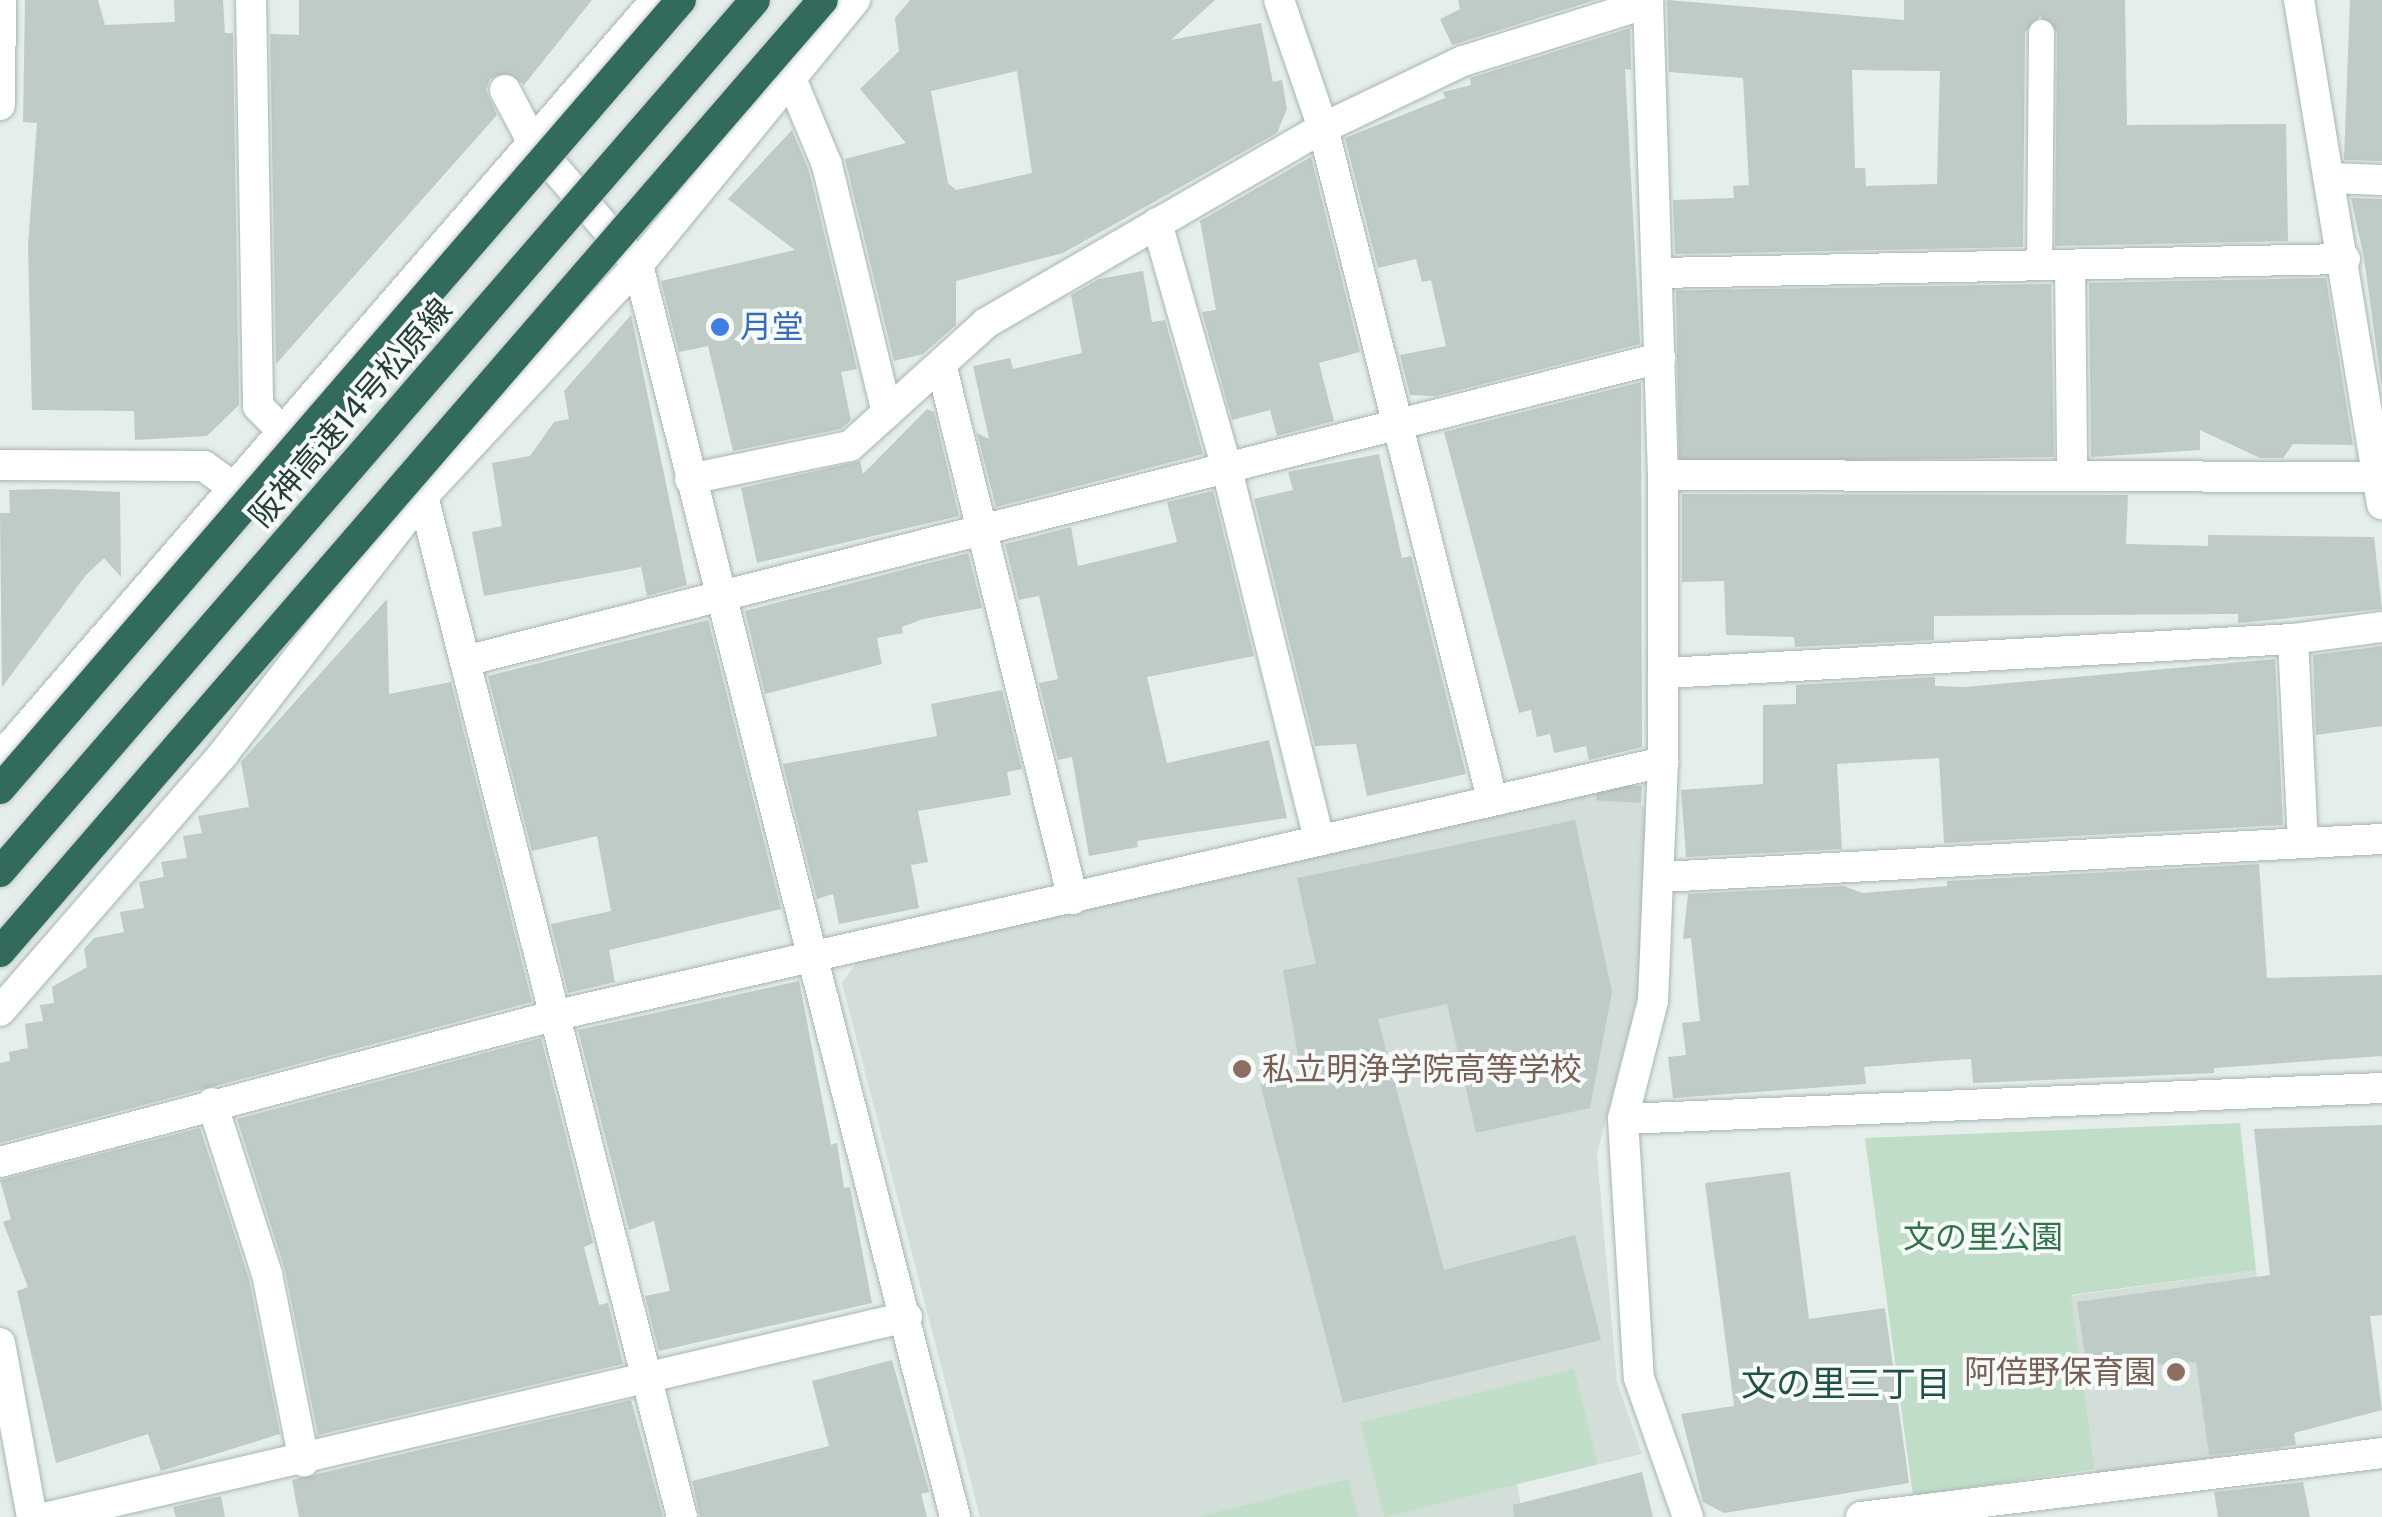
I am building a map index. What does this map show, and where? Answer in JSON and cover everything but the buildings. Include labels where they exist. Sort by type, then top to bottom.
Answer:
[{"type":"highway","name":"阪神高速14号松原線","points":[[0,789],[681,0]]},
{"type":"highway","name":"阪神高速14号松原線","points":[[0,872],[755,0]]},
{"type":"highway","points":[[0,952],[824,0]]},
{"type":"street","points":[[0,105],[1,0]]},
{"type":"street","points":[[251,0],[258,406],[284,433]]},
{"type":"street","points":[[0,758],[656,0]]},
{"type":"street","points":[[0,1011],[224,753],[423,496],[638,265],[855,0]]},
{"type":"street","points":[[1279,0],[1323,128],[1492,799]]},
{"type":"street","points":[[1663,475],[2072,474],[2379,490],[2345,260],[2299,0]]},
{"type":"street","points":[[690,479],[850,446],[942,368],[986,323],[1323,128],[1463,60],[1648,1],[1659,273],[1665,673],[1653,1001],[1623,1119],[1640,1378],[1688,1517]]},
{"type":"street","points":[[790,76],[827,165],[887,413]]},
{"type":"street","points":[[505,90],[533,143],[638,265],[956,1517]]},
{"type":"street","points":[[2331,178],[2382,180]]},
{"type":"street","points":[[1157,223],[1226,466],[1320,840]]},
{"type":"street","points":[[1659,273],[2345,260]]},
{"type":"street","points":[[2070,265],[2072,474]]},
{"type":"street","points":[[465,661],[721,603],[977,528],[1660,358]]},
{"type":"street","points":[[942,368],[977,528],[1073,899]]},
{"type":"street","points":[[0,465],[204,466],[234,488]]},
{"type":"street","points":[[423,496],[682,1517]]},
{"type":"street","points":[[1665,673],[2294,639],[2382,627]]},
{"type":"street","points":[[2294,639],[2303,842]]},
{"type":"street","points":[[0,1162],[553,1016],[1663,762]]},
{"type":"street","points":[[1660,877],[2382,839]]},
{"type":"street","points":[[1623,1119],[2382,1088]]},
{"type":"street","points":[[212,1103],[267,1274],[304,1460]]},
{"type":"street","points":[[48,1517],[907,1317]]},
{"type":"street","points":[[0,1342],[32,1517]]},
{"type":"street","points":[[1861,1517],[2382,1453]]},
{"type":"lane","points":[[2039,266],[2041,32]]},
{"type":"shaded area","name":"私立明浄学院高等学校","points":[[1626,786],[1646,810],[1645,966],[1597,1154],[1617,1382],[1642,1454],[1517,1484],[1523,1517],[980,1517],[842,983],[859,959]]},
{"type":"shaded area","name":"阿倍野保育園","points":[[2256,1270],[2281,1448],[2096,1474],[2071,1296]]},
{"type":"green space","name":"文の里公園","points":[[2240,1123],[2256,1270],[2071,1295],[2095,1469],[1913,1496],[1865,1138]]},
{"type":"green space","points":[[1574,1369],[1598,1464],[1384,1517],[1361,1422]]},
{"type":"green space","points":[[1348,1479],[1358,1517],[1198,1517]]},
{"type":"tunnel","points":[[505,0],[505,90]]},
{"type":"place","name":"月堂","points":[[720,327]]},
{"type":"place","name":"私立明浄学院高等学校","points":[[1242,1069]]},
{"type":"place","name":"阿倍野保育園","points":[[2176,1372]]},
{"type":"district","name":"文の里三丁目","points":[[1846,1384]]}]
